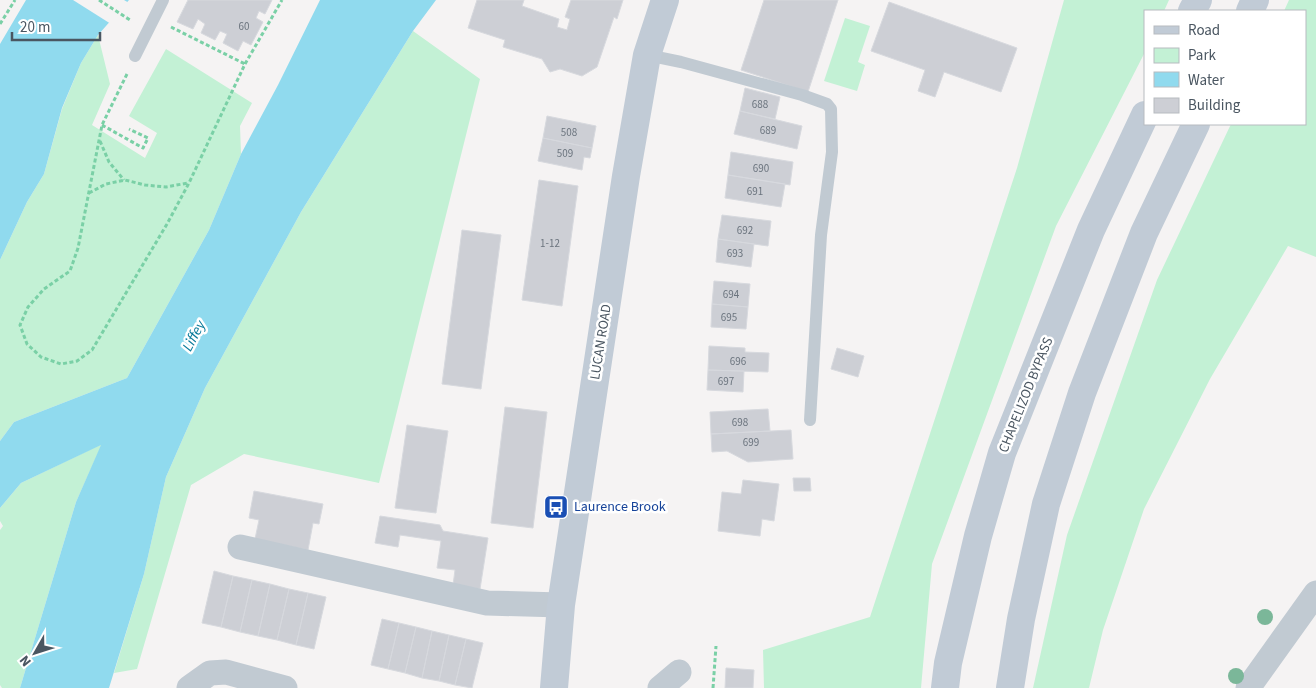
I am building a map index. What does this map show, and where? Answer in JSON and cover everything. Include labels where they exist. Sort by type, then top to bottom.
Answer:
[{"type":"main road","name":"LUCAN ROAD","points":[[554,688],[561,605],[626,176],[647,55],[665,0]]},
{"type":"main road","name":"CHAPELIZOD BYPASS","points":[[945,688],[948,662],[978,536],[1002,453],[1091,230],[1144,116]]},
{"type":"main road","points":[[1010,688],[1021,619],[1046,504],[1082,393],[1144,233],[1196,125]]},
{"type":"street","points":[[240,546],[487,603],[561,605]]},
{"type":"street","points":[[1248,688],[1316,592]]},
{"type":"street","points":[[189,688],[210,673],[226,672],[285,688]]},
{"type":"lane","points":[[136,56],[163,0]]},
{"type":"lane","points":[[647,55],[681,62],[802,95],[827,104],[831,110],[832,152],[821,235],[810,420]]},
{"type":"path","points":[[0,24],[15,0]]},
{"type":"path","points":[[99,0],[147,32]]},
{"type":"path","points":[[136,56],[102,125],[78,248],[70,271],[44,289],[28,307],[20,325],[27,344],[41,357],[61,364],[76,361],[92,350],[119,308],[189,183],[245,64],[282,0]]},
{"type":"path","points":[[165,24],[245,64]]},
{"type":"path","points":[[102,125],[143,148],[148,138],[129,129]]},
{"type":"path","points":[[100,140],[109,162],[125,180]]},
{"type":"path","points":[[89,193],[106,184],[125,180],[145,185],[166,187],[189,183]]},
{"type":"path","points":[[713,688],[716,646]]},
{"type":"green space","points":[[1064,0],[1169,0],[1164,10],[1144,10],[1144,54],[1056,226],[932,564],[921,688],[764,688],[763,650],[870,617],[1017,168]]},
{"type":"green space","points":[[1289,0],[1316,0],[1316,257],[1288,246],[1210,379],[1144,509],[1103,630],[1089,688],[1033,688],[1067,535],[1157,280],[1231,125],[1306,125],[1306,10],[1284,10]]},
{"type":"green space","points":[[845,18],[870,26],[858,62],[865,65],[857,91],[824,81]]},
{"type":"green space","points":[[413,31],[480,79],[379,483],[244,454],[191,485],[137,669],[114,673],[144,574],[166,477],[205,388],[301,212]]},
{"type":"green space","points":[[98,35],[110,84],[92,125],[145,158],[157,133],[129,116],[166,49],[252,103],[240,126],[241,154],[209,230],[127,378],[14,422],[0,441],[0,260],[27,202],[44,174],[62,109],[81,63]]},
{"type":"green space","points":[[102,444],[76,502],[20,688],[2,688],[0,685],[0,530],[3,526],[0,521],[0,508],[21,483]]},
{"type":"water","points":[[26,0],[129,0],[98,35],[81,63],[62,108],[44,174],[27,202],[0,260],[0,44]]},
{"type":"water","name":"Liffey","points":[[320,0],[436,0],[413,31],[301,212],[205,388],[166,477],[144,574],[109,688],[20,688],[76,502],[101,445],[21,483],[0,508],[0,441],[14,422],[127,378],[209,230],[241,154]]},
{"type":"pier","points":[[73,0],[124,0],[129,3],[111,24]]},
{"type":"building","points":[[188,0],[272,0],[265,14],[259,11],[256,18],[263,22],[251,45],[243,41],[238,51],[223,43],[227,34],[220,31],[215,40],[201,33],[205,24],[198,19],[193,29],[177,22]]},
{"type":"building","points":[[477,0],[524,0],[522,6],[559,19],[557,27],[567,30],[570,19],[565,17],[571,0],[623,0],[617,19],[614,17],[597,67],[582,76],[560,69],[550,72],[542,59],[503,47],[505,40],[468,28]]},
{"type":"building","points":[[764,0],[838,0],[808,92],[741,70]]},
{"type":"building","points":[[889,2],[1017,48],[1001,92],[944,72],[935,97],[918,91],[925,70],[871,51]]},
{"type":"building","points":[[745,88],[780,97],[775,119],[740,111]]},
{"type":"building","points":[[740,111],[802,126],[797,149],[734,134]]},
{"type":"building","points":[[547,116],[596,126],[592,148],[543,138]]},
{"type":"building","points":[[543,138],[592,148],[590,158],[584,157],[582,170],[538,161]]},
{"type":"building","points":[[731,152],[793,162],[790,185],[728,175]]},
{"type":"building","points":[[728,175],[785,184],[781,207],[725,198]]},
{"type":"building","points":[[539,180],[578,186],[562,306],[522,300]]},
{"type":"building","points":[[722,215],[771,221],[768,246],[718,239]]},
{"type":"building","points":[[462,230],[501,235],[481,389],[442,384]]},
{"type":"building","points":[[718,239],[754,244],[751,267],[716,262]]},
{"type":"building","points":[[714,281],[750,284],[748,307],[712,304]]},
{"type":"building","points":[[712,304],[748,307],[746,329],[711,327]]},
{"type":"building","points":[[709,346],[745,348],[745,352],[769,353],[768,372],[708,370]]},
{"type":"building","points":[[837,348],[864,356],[858,377],[831,369]]},
{"type":"building","points":[[708,370],[744,371],[743,392],[707,390]]},
{"type":"building","points":[[505,407],[547,412],[533,528],[491,523]]},
{"type":"building","points":[[768,409],[770,431],[711,434],[710,412]]},
{"type":"building","points":[[407,425],[448,431],[436,513],[395,508]]},
{"type":"building","points":[[791,430],[793,459],[748,462],[727,451],[712,452],[711,434]]},
{"type":"building","points":[[793,478],[810,478],[811,491],[794,491]]},
{"type":"building","points":[[743,480],[779,484],[774,521],[762,519],[760,536],[718,531],[722,492],[741,494]]},
{"type":"building","points":[[254,491],[323,504],[319,524],[313,523],[308,550],[255,539],[259,520],[249,518]]},
{"type":"building","points":[[380,516],[440,525],[443,531],[488,538],[480,589],[453,585],[455,570],[437,568],[441,541],[400,535],[398,547],[375,543]]},
{"type":"building","points":[[214,571],[233,576],[221,627],[202,623]]},
{"type":"building","points":[[233,576],[252,580],[240,632],[221,627]]},
{"type":"building","points":[[252,580],[270,584],[258,636],[240,632]]},
{"type":"building","points":[[270,584],[289,589],[277,640],[258,636]]},
{"type":"building","points":[[289,589],[308,593],[296,645],[277,640]]},
{"type":"building","points":[[308,593],[326,597],[314,649],[296,645]]},
{"type":"building","points":[[382,619],[399,623],[388,669],[371,665]]},
{"type":"building","points":[[399,623],[416,627],[405,673],[388,669]]},
{"type":"building","points":[[416,627],[432,631],[422,678],[405,673]]},
{"type":"building","points":[[432,631],[449,635],[439,681],[422,678]]},
{"type":"building","points":[[449,635],[466,639],[455,685],[439,681]]},
{"type":"building","points":[[466,639],[483,643],[472,688],[455,685]]},
{"type":"building","points":[[726,668],[754,670],[753,688],[725,688]]},
{"type":"place","name":"Laurence Brook","points":[[556,507]]}]
